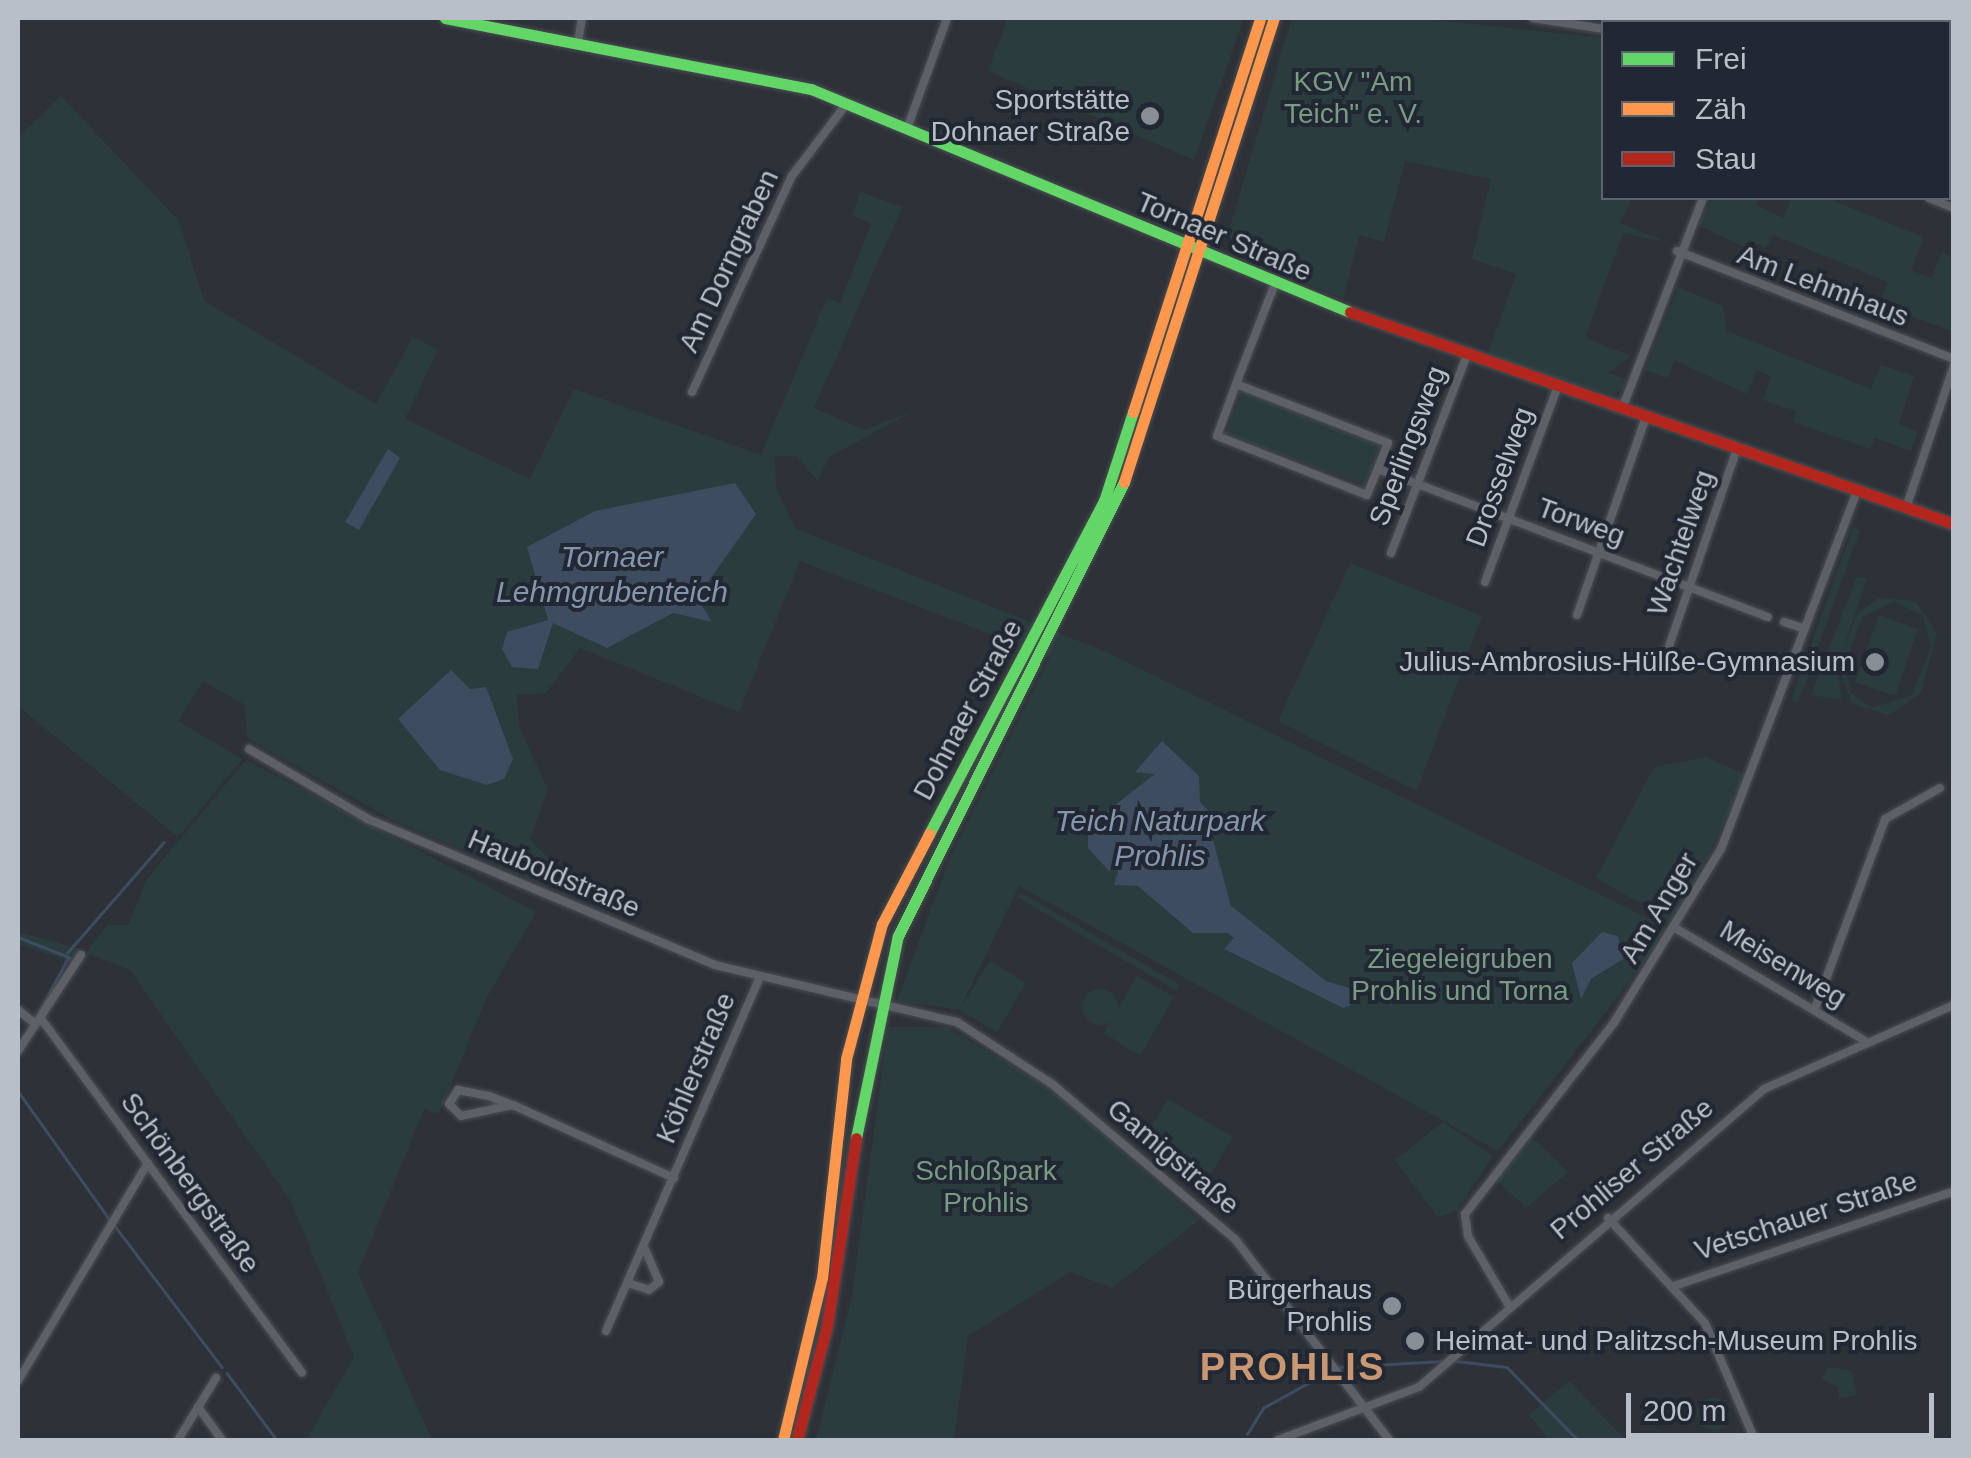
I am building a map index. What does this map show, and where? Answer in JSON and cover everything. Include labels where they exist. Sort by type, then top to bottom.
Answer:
[{"type":"main road","name":"Tornaer Straße","points":[[445,18],[773,78],[908,126],[1200,258],[1274,286],[1954,524]]},
{"type":"main road","name":"Dohnaer Straße","points":[[782,1440],[822,1278],[858,999],[912,859],[1104,501],[1260,18]]},
{"type":"main road","name":"Dohnaer Straße","points":[[797,1440],[828,1326],[878,1004],[905,919],[1117,502],[1200,258],[1274,18]]},
{"type":"street","points":[[578,43],[582,18]]},
{"type":"street","points":[[908,126],[947,18]]},
{"type":"street","points":[[1533,18],[1601,29]]},
{"type":"street","name":"Am Dorngraben","points":[[692,392],[792,176],[847,103]]},
{"type":"street","points":[[1622,409],[1677,251],[1702,200]]},
{"type":"street","name":"Am Lehmhaus","points":[[1677,251],[1954,362]]},
{"type":"street","points":[[1236,384],[1388,442],[1368,495],[1217,436],[1236,384],[1274,286]]},
{"type":"street","name":"Sperlingsweg","points":[[1391,553],[1467,355]]},
{"type":"street","points":[[1906,508],[1954,362]]},
{"type":"street","name":"Drosselweg","points":[[1485,582],[1558,386]]},
{"type":"street","points":[[1577,615],[1646,417]]},
{"type":"street","name":"Wachtelweg","points":[[1667,652],[1738,449]]},
{"type":"street","name":"Torweg","points":[[1378,469],[1768,616]]},
{"type":"street","name":"Am Anger","points":[[1508,1304],[1468,1236],[1465,1214],[1677,928],[1749,782],[1802,628],[1857,491]]},
{"type":"street","points":[[1784,622],[1802,628]]},
{"type":"street","name":"Hauboldstraße","points":[[248,749],[368,819],[760,976],[858,999]]},
{"type":"street","points":[[1816,1006],[1885,819],[1912,796],[1940,788]]},
{"type":"street","name":"Meisenweg","points":[[1677,928],[1816,1006],[1864,1040]]},
{"type":"street","points":[[18,1051],[82,954]]},
{"type":"street","name":"Köhlerstraße","points":[[606,1331],[631,1284],[760,976]]},
{"type":"street","name":"Gamigstraße","points":[[858,999],[956,1022],[1052,1084],[1235,1239],[1336,1364],[1389,1440]]},
{"type":"street","name":"Prohliser Straße","points":[[1278,1440],[1369,1412],[1439,1368],[1608,1218],[1764,1089],[1864,1040],[1954,1006]]},
{"type":"street","name":"Schönbergstraße","points":[[18,1010],[38,1022],[302,1372]]},
{"type":"street","name":"Köhlerstraße","points":[[512,1105],[462,1116],[449,1104],[470,1090],[512,1105],[674,1178]]},
{"type":"street","points":[[18,1382],[148,1163]]},
{"type":"street","name":"Vetschauer Straße","points":[[1674,1286],[1740,1260],[1954,1191]]},
{"type":"street","points":[[1608,1218],[1674,1286],[1711,1336],[1755,1440]]},
{"type":"street","name":"Köhlerstraße","points":[[631,1284],[649,1290],[659,1282],[644,1247]]},
{"type":"street","points":[[178,1440],[216,1378]]},
{"type":"street","points":[[198,1407],[222,1440]]},
{"type":"green space","name":"Sportstätte Dohnaer Straße","points":[[1008,18],[1244,18],[1194,160],[988,71]]},
{"type":"green space","name":"KGV \"Am Teich\" e. V.","points":[[1292,18],[1416,18],[1601,38],[1601,200],[1631,200],[1620,223],[1666,242],[1623,233],[1585,338],[1631,356],[1608,373],[1626,379],[1623,389],[1612,395],[1487,357],[1516,274],[1472,259],[1491,179],[1405,161],[1384,242],[1359,235],[1343,298],[1268,269],[1273,255],[1227,237]]},
{"type":"green space","name":"Ziegeleigruben Prohlis und Torna","points":[[61,96],[179,221],[204,301],[376,404],[413,337],[438,350],[405,419],[530,479],[574,389],[761,455],[827,298],[840,303],[871,224],[852,215],[861,192],[902,207],[814,408],[865,430],[915,410],[829,457],[818,481],[796,456],[775,456],[776,488],[796,529],[1104,651],[1670,929],[1498,1151],[1019,886],[960,1008],[990,961],[1026,983],[997,1032],[960,1010],[897,1001],[951,855],[1050,657],[800,561],[739,712],[580,648],[546,693],[516,695],[520,729],[548,789],[530,840],[557,866],[549,887],[389,818],[257,744],[247,737],[245,705],[203,681],[178,721],[242,759],[178,837],[18,706],[18,138]]},
{"type":"green space","points":[[1711,200],[1758,200],[1756,205],[1783,218],[1791,200],[1831,200],[1924,237],[1911,270],[1931,278],[1942,252],[1953,257],[1953,331],[1895,311],[1882,298],[1888,282],[1773,235],[1766,248],[1748,240],[1744,247],[1698,225]]},
{"type":"green space","points":[[1678,287],[1723,306],[1727,331],[1871,389],[1881,365],[1914,376],[1899,424],[1918,431],[1911,451],[1875,438],[1870,449],[1793,422],[1796,411],[1763,400],[1771,376],[1756,370],[1747,394],[1674,360],[1668,378],[1645,370]]},
{"type":"green space","points":[[1242,390],[1381,442],[1365,485],[1226,434]]},
{"type":"green space","points":[[1853,527],[1860,530],[1798,703],[1791,700]]},
{"type":"green space","points":[[1350,563],[1482,616],[1417,791],[1278,721]]},
{"type":"green space","points":[[1857,576],[1867,579],[1838,665],[1857,614],[1879,598],[1915,601],[1937,633],[1921,693],[1889,715],[1853,704],[1838,667],[1841,700],[1811,695]],"holes":[[[1894,601],[1923,616],[1931,647],[1912,695],[1872,708],[1851,693],[1844,666],[1862,617]]]},
{"type":"green space","points":[[1879,615],[1918,629],[1895,696],[1855,682]]},
{"type":"green space","points":[[1706,757],[1747,775],[1675,923],[1596,878],[1654,767]]},
{"type":"green space","points":[[246,760],[536,912],[486,999],[439,1114],[424,1109],[358,1273],[432,1440],[306,1440],[354,1357],[292,1203],[130,970],[86,953],[107,925],[128,925],[147,879]]},
{"type":"green space","points":[[1020,892],[1180,985],[1177,991],[1017,897]]},
{"type":"green space","points":[[18,932],[81,949],[72,962],[18,944]]},
{"type":"green space","points":[[1137,976],[1174,997],[1140,1056],[1104,1033]]},
{"type":"green space","points":[[1100,989],[1113,994],[1118,1007],[1113,1020],[1100,1025],[1087,1020],[1082,1007],[1087,994]]},
{"type":"green space","name":"Schloßpark Prohlis","points":[[888,1027],[947,1027],[1053,1090],[1199,1220],[1112,1288],[1070,1272],[968,1336],[954,1440],[816,1440],[852,1296]]},
{"type":"green space","points":[[1168,1099],[1233,1137],[1211,1174],[1146,1136]]},
{"type":"green space","points":[[1443,1122],[1493,1156],[1457,1211],[1438,1217],[1395,1160]]},
{"type":"green space","points":[[1530,1135],[1568,1172],[1526,1208],[1493,1177]]},
{"type":"green space","points":[[1829,1367],[1852,1371],[1857,1395],[1839,1399],[1838,1387],[1821,1379]]},
{"type":"green space","points":[[1569,1381],[1626,1440],[1549,1440],[1529,1415]]},
{"type":"green space","points":[[1713,1398],[1724,1403],[1729,1414],[1724,1425],[1713,1430],[1702,1425],[1697,1414],[1702,1403]]},
{"type":"water","points":[[388,449],[400,458],[359,530],[345,522]]},
{"type":"water","name":"Tornaer Lehmgrubenteich","points":[[735,483],[756,514],[706,585],[701,604],[712,622],[673,613],[607,648],[553,623],[538,669],[512,667],[502,649],[507,632],[548,620],[527,547],[595,511]]},
{"type":"water","name":"Tornaer Lehmgrubenteich","points":[[451,670],[470,689],[486,687],[513,759],[504,779],[487,785],[440,770],[398,719]]},
{"type":"water","name":"Teich Naturpark Prohlis","points":[[1162,741],[1199,776],[1200,802],[1217,820],[1211,833],[1231,906],[1326,981],[1349,988],[1357,1003],[1343,1008],[1224,949],[1234,938],[1228,933],[1193,933],[1138,886],[1114,885],[1119,867],[1109,871],[1088,848],[1088,826],[1155,774],[1135,772]]},
{"type":"water","points":[[1602,932],[1618,936],[1623,959],[1591,979],[1581,999],[1572,963]]},
{"type":"waterway","points":[[67,953],[164,842]]},
{"type":"waterway","points":[[18,937],[69,957],[40,1011]]},
{"type":"waterway","points":[[18,1091],[110,1220]]},
{"type":"waterway","points":[[115,1226],[222,1367]]},
{"type":"waterway","points":[[1337,1367],[1443,1361]]},
{"type":"waterway","points":[[1456,1361],[1507,1367],[1578,1440]]},
{"type":"waterway","points":[[1247,1434],[1263,1408],[1330,1371]]},
{"type":"waterway","points":[[227,1373],[277,1440]]},
{"type":"traffic: fast","points":[[445,18],[811,89],[1350,312]]},
{"type":"traffic: fast","points":[[929,834],[1104,501],[1133,412]]},
{"type":"traffic: fast","points":[[856,1138],[898,936],[1124,482]]},
{"type":"traffic: slow","points":[[1133,412],[1260,18]]},
{"type":"traffic: slow","points":[[1124,482],[1274,18]]},
{"type":"traffic: slow","points":[[783,1440],[822,1278],[846,1059],[882,924],[929,834]]},
{"type":"traffic: jam","points":[[1350,312],[1954,524]]},
{"type":"traffic: jam","points":[[797,1440],[827,1326],[856,1138]]},
{"type":"place","name":"Sportstätte Dohnaer Straße","points":[[1150,116]]},
{"type":"place","name":"Julius-Ambrosius-Hülße-Gymnasium","points":[[1875,662]]},
{"type":"place","name":"Bürgerhaus Prohlis","points":[[1392,1306]]},
{"type":"place","name":"Heimat- und Palitzsch-Museum Prohlis","points":[[1415,1341]]},
{"type":"district","name":"PROHLIS","points":[[1293,1368]]}]
